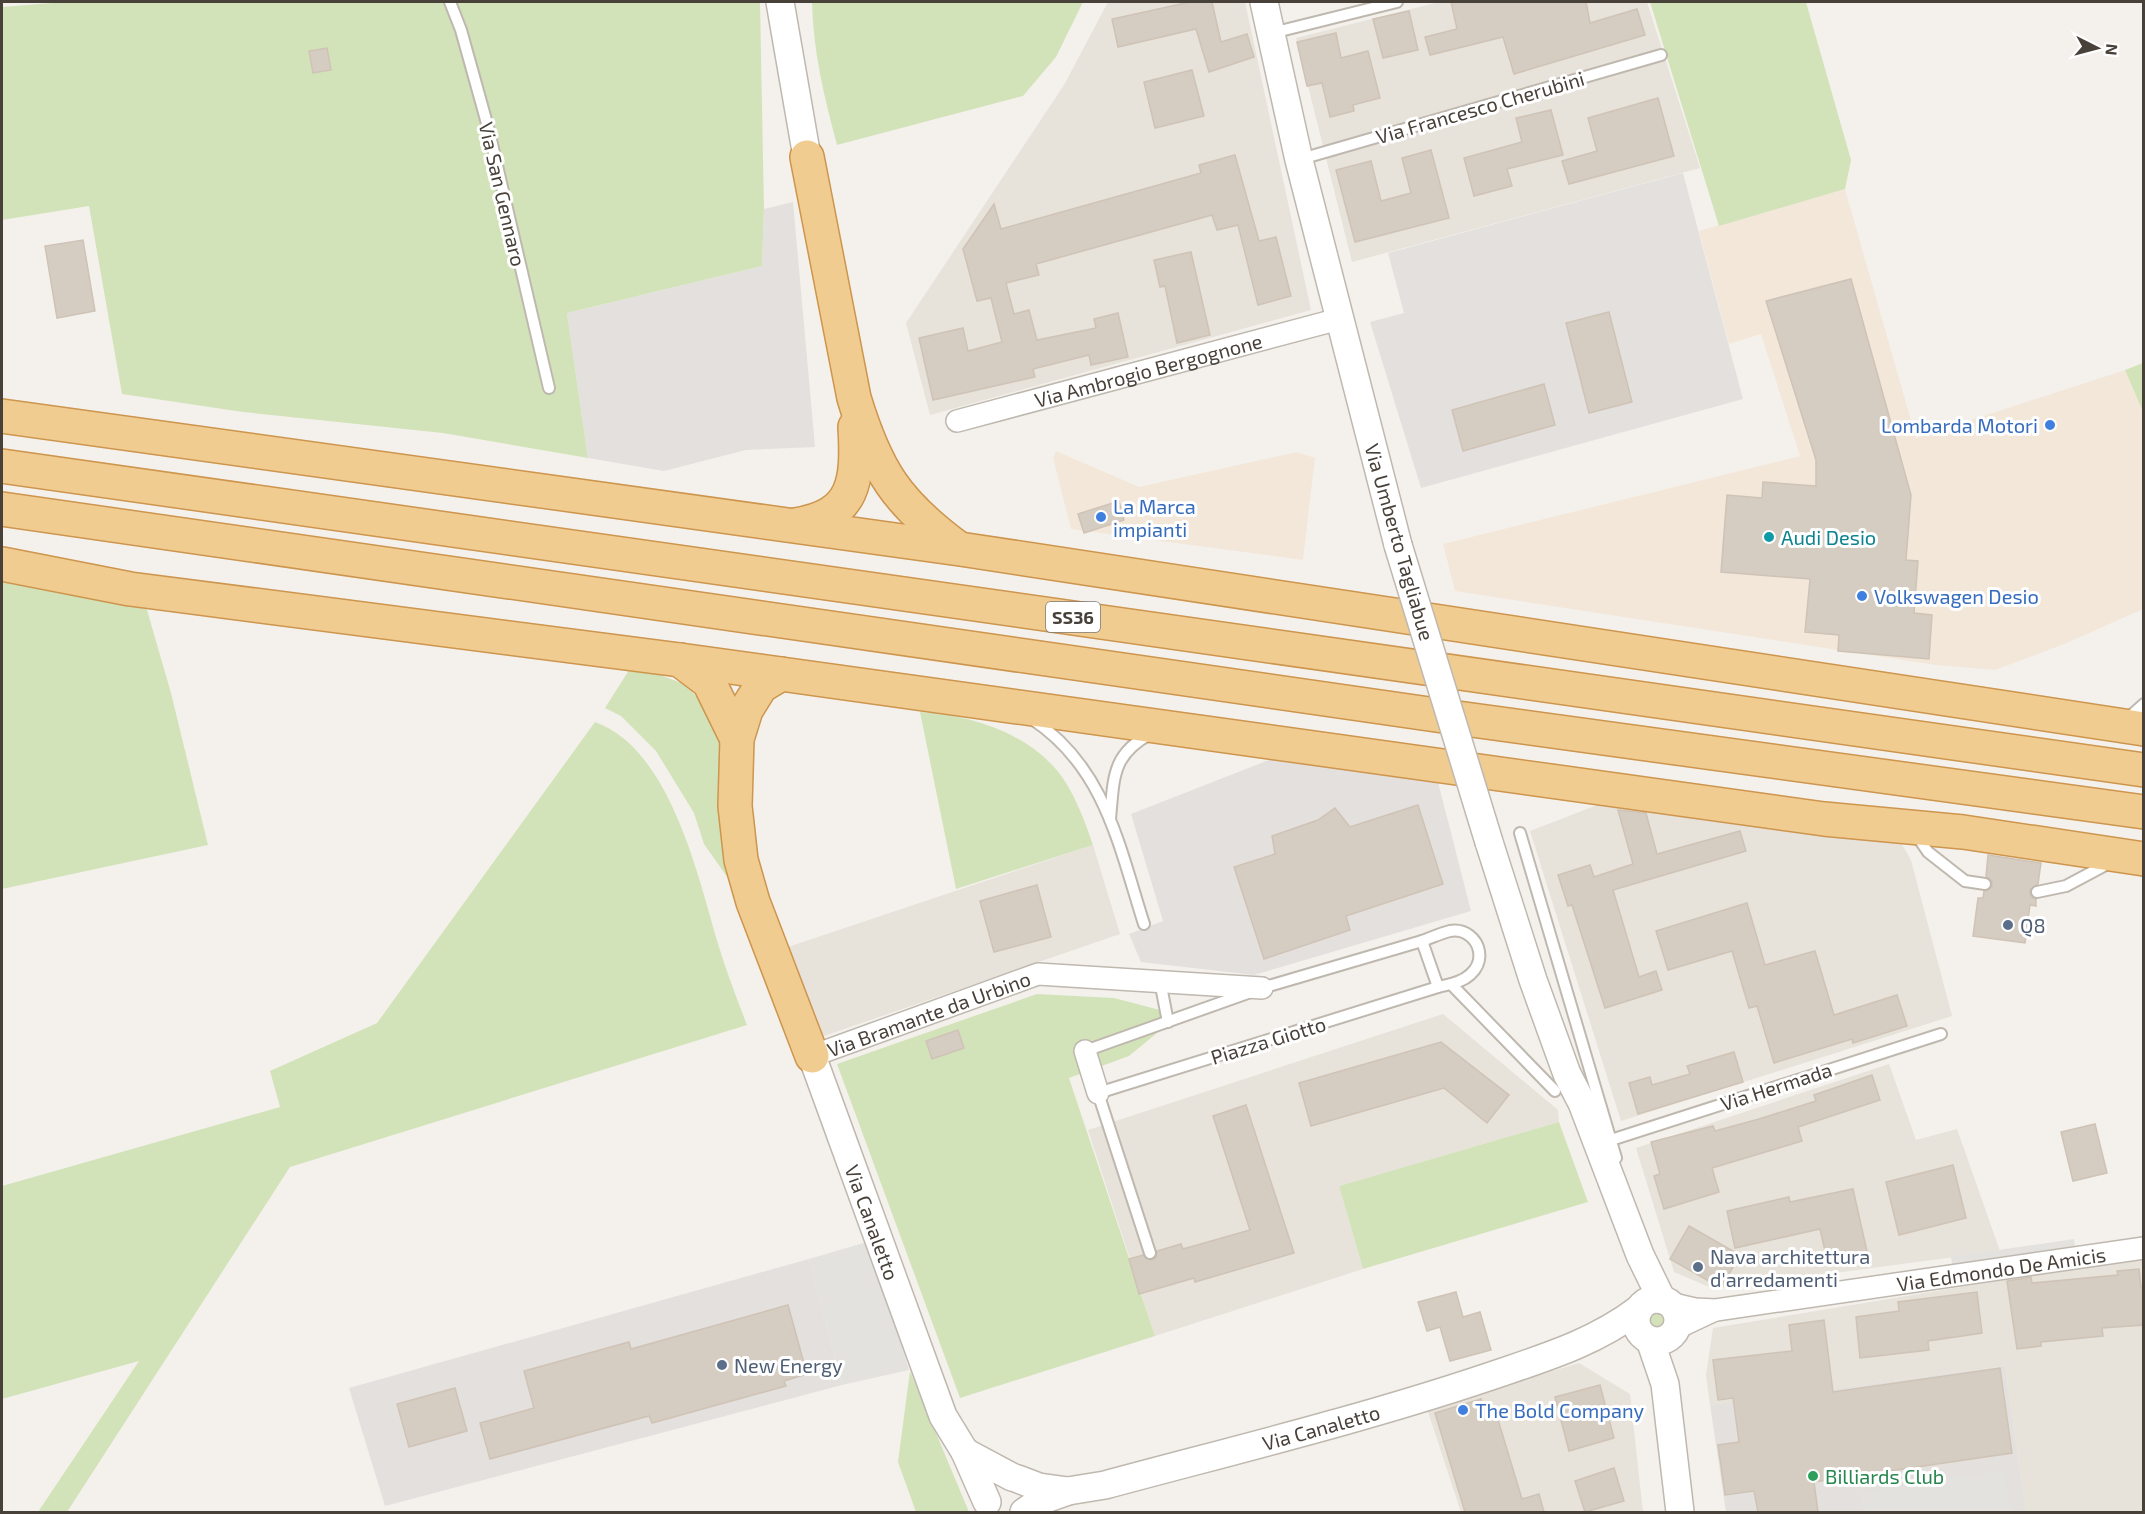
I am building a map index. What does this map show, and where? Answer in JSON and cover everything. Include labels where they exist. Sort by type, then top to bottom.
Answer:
[{"type":"highway","points":[[807,158],[854,398],[865,436],[878,465],[900,498],[930,527],[960,549]]},
{"type":"highway","points":[[785,527],[816,522],[829,517],[842,505],[856,475],[854,398]]},
{"type":"highway","points":[[2,416],[785,527],[960,549],[2136,719]]},
{"type":"highway","name":"SS36","points":[[2,465],[2144,770]]},
{"type":"highway","name":"SS36","points":[[2,509],[1450,717],[2144,812]]},
{"type":"highway","points":[[2,564],[130,589],[680,660],[1168,726],[1824,819],[1910,826],[2133,858]]},
{"type":"highway","points":[[680,660],[709,682],[736,739]]},
{"type":"highway","points":[[781,674],[761,686],[746,710],[736,739],[735,806],[741,860],[753,902],[812,1056]]},
{"type":"street","points":[[780,2],[807,158]]},
{"type":"street","name":"Via Umberto Tagliabue","points":[[1264,2],[1299,160],[1398,545],[1533,980],[1639,1253],[1657,1319],[1680,1512]]},
{"type":"street","name":"Via Ambrogio Bergognone","points":[[957,421],[1339,319]]},
{"type":"street","name":"Via Bramante da Urbino","points":[[812,1056],[1038,974],[1262,988]]},
{"type":"street","name":"Via Bramante da Urbino","points":[[1085,1051],[1098,1094]]},
{"type":"street","name":"Via Canaletto","points":[[812,1056],[944,1416],[965,1452],[990,1507]]},
{"type":"street","name":"Via Edmondo De Amicis","points":[[1657,1319],[2144,1248]]},
{"type":"street","name":"Via Canaletto","points":[[1024,1512],[1040,1501],[1068,1491],[1105,1485],[1428,1397],[1569,1349],[1608,1331],[1657,1319]]},
{"type":"street","name":"Via Canaletto","points":[[965,1452],[1024,1484],[1029,1497],[1024,1512]]},
{"type":"street","name":"Via Canaletto","points":[[990,1507],[987,1495],[993,1483],[1005,1477],[1015,1478],[1039,1487],[1068,1491]]},
{"type":"lane","name":"Via San Gennaro","points":[[450,2],[461,30],[488,127],[549,388]]},
{"type":"lane","points":[[1272,33],[1396,2]]},
{"type":"lane","name":"Via Francesco Cherubini","points":[[1299,160],[1660,55]]},
{"type":"lane","points":[[1011,706],[1048,730],[1071,753],[1090,777],[1110,820],[1144,924]]},
{"type":"lane","points":[[1110,820],[1114,778],[1124,752],[1148,735],[1168,726]]},
{"type":"lane","points":[[1910,826],[1928,852],[1965,881],[1984,884]]},
{"type":"lane","name":"Via Umberto Tagliabue","points":[[1520,833],[1570,1077],[1611,1140],[1639,1253]]},
{"type":"lane","points":[[2037,892],[2067,886],[2133,858]]},
{"type":"lane","points":[[1450,932],[1464,933],[1474,940],[1479,952],[1478,966],[1469,978],[1438,987],[1422,941],[1450,932]]},
{"type":"lane","name":"Via Bramante da Urbino","points":[[1085,1051],[1262,988],[1422,941]]},
{"type":"lane","points":[[1160,981],[1168,1022]]},
{"type":"lane","points":[[1452,984],[1570,1077]]},
{"type":"lane","name":"Piazza Giotto","points":[[1098,1094],[1438,987]]},
{"type":"lane","name":"Via Hermada","points":[[1611,1140],[1941,1034]]},
{"type":"lane","points":[[1098,1094],[1150,1253]]},
{"type":"shaded area","points":[[1108,2],[1245,2],[1311,310],[930,415],[906,323],[1064,85]]},
{"type":"shaded area","points":[[1439,2],[1647,2],[1700,168],[1352,262],[1296,38]]},
{"type":"shaded area","points":[[1683,173],[1743,399],[1421,488],[1370,322],[1404,313],[1388,253]]},
{"type":"shaded area","name":"Lombarda Motori","points":[[1845,189],[1916,438],[2125,370],[2143,412],[2143,609],[2067,643],[1995,670],[1935,665],[1455,591],[1443,544],[1800,456],[1761,334],[1729,344],[1699,231]]},
{"type":"shaded area","points":[[793,202],[815,447],[746,450],[664,471],[588,458],[567,313],[762,266],[764,209]]},
{"type":"shaded area","points":[[1056,451],[1139,487],[1297,452],[1315,458],[1303,560],[1071,529],[1053,458]]},
{"type":"shaded area","points":[[1274,758],[1438,782],[1471,911],[1254,975],[1141,962],[1129,934],[1163,921],[1131,814]]},
{"type":"shaded area","points":[[1605,802],[1897,836],[1911,860],[1952,1016],[1621,1121],[1530,831]]},
{"type":"shaded area","points":[[1093,845],[1120,934],[821,1037],[785,948]]},
{"type":"shaded area","points":[[1443,1014],[1558,1110],[1559,1122],[1339,1186],[1363,1269],[1155,1336],[1088,1130]]},
{"type":"shaded area","points":[[1889,1064],[1916,1140],[1957,1129],[2000,1251],[1714,1289],[1674,1272],[1636,1148]]},
{"type":"shaded area","points":[[2074,1239],[2076,1254],[1953,1271],[1951,1257]]},
{"type":"shaded area","points":[[870,1241],[909,1370],[842,1385],[809,1259]]},
{"type":"shaded area","points":[[2143,1257],[2143,1512],[2026,1512],[2005,1366],[1710,1405],[1706,1375],[1713,1328]]},
{"type":"shaded area","points":[[809,1259],[842,1385],[385,1506],[349,1388]]},
{"type":"shaded area","points":[[1579,1363],[1630,1394],[1643,1512],[1461,1512],[1427,1409]]},
{"type":"shaded area","points":[[2005,1366],[2026,1512],[1726,1512],[1710,1405]]},
{"type":"shaded area","points":[[2004,1470],[2011,1512],[1864,1512],[1860,1492]]},
{"type":"green space","points":[[64,2],[760,2],[764,209],[762,266],[567,313],[588,458],[443,433],[243,412],[122,394],[89,206],[2,220],[2,7]]},
{"type":"green space","points":[[812,2],[1083,2],[1056,57],[1023,96],[837,145],[820,74],[814,38]]},
{"type":"green space","points":[[1650,2],[1806,2],[1851,160],[1845,189],[1719,226]]},
{"type":"green space","points":[[2144,363],[2143,412],[2125,370]]},
{"type":"green space","points":[[2,579],[145,603],[171,693],[208,845],[2,889]]},
{"type":"green space","points":[[631,667],[687,685],[707,711],[722,745],[730,881],[704,844],[694,813],[656,751],[621,716],[605,708]]},
{"type":"green space","points":[[920,712],[975,721],[1009,734],[1040,754],[1067,784],[1093,845],[956,889]]},
{"type":"green space","points":[[595,722],[621,737],[643,759],[662,787],[678,818],[691,852],[722,957],[747,1025],[290,1167],[67,1512],[38,1512],[139,1361],[2,1399],[2,1186],[280,1107],[270,1071],[377,1023]]},
{"type":"green space","points":[[1037,994],[1114,998],[1179,1015],[1129,1056],[1069,1078],[1155,1336],[960,1398],[837,1064]]},
{"type":"green space","points":[[1559,1122],[1588,1202],[1363,1269],[1339,1186]]},
{"type":"green space","points":[[1657,1308],[1666,1312],[1670,1321],[1666,1330],[1657,1334],[1648,1330],[1644,1321],[1648,1312]]},
{"type":"green space","points":[[910,1371],[969,1512],[916,1512],[898,1462]]},
{"type":"building","points":[[1190,2],[1212,2],[1221,42],[1247,34],[1254,57],[1209,72],[1196,29],[1118,47],[1112,19]]},
{"type":"building","points":[[1451,2],[1586,2],[1590,23],[1637,9],[1645,35],[1514,74],[1503,37],[1430,55],[1425,37],[1457,29]]},
{"type":"building","points":[[1409,11],[1418,50],[1383,58],[1373,19]]},
{"type":"building","points":[[1336,33],[1341,58],[1368,51],[1380,98],[1353,105],[1354,111],[1330,117],[1322,83],[1307,86],[1297,42]]},
{"type":"building","points":[[327,48],[331,70],[313,73],[309,51]]},
{"type":"building","points":[[1192,70],[1204,116],[1155,128],[1144,82]]},
{"type":"building","points":[[1658,98],[1674,156],[1569,184],[1562,161],[1597,151],[1588,118]]},
{"type":"building","points":[[1551,110],[1563,155],[1507,169],[1512,186],[1474,196],[1464,158],[1522,142],[1516,118]]},
{"type":"building","points":[[1431,150],[1449,218],[1355,242],[1336,170],[1371,161],[1381,201],[1411,193],[1402,158]]},
{"type":"building","points":[[1235,155],[1259,241],[1276,237],[1291,296],[1258,305],[1238,225],[1217,230],[1212,215],[1036,264],[1039,275],[1006,283],[1014,314],[1029,310],[1037,340],[1096,328],[1094,319],[1118,313],[1128,357],[1091,365],[1089,355],[1033,369],[1035,377],[933,400],[919,338],[963,328],[968,351],[1002,342],[991,298],[977,301],[963,249],[994,204],[1001,229],[1201,173],[1199,165]]},
{"type":"building","points":[[83,240],[95,311],[57,318],[45,246]]},
{"type":"building","points":[[1191,252],[1210,335],[1177,343],[1165,286],[1160,287],[1154,260]]},
{"type":"building","points":[[1851,279],[1911,495],[1906,560],[1918,561],[1914,613],[1932,615],[1929,659],[1838,651],[1839,635],[1805,632],[1810,579],[1721,572],[1727,495],[1762,498],[1763,482],[1816,486],[1816,460],[1766,301]]},
{"type":"building","points":[[1609,312],[1632,402],[1589,413],[1566,323]]},
{"type":"building","points":[[1544,384],[1555,425],[1463,451],[1452,410]]},
{"type":"building","name":"La Marca impianti","points":[[1119,501],[1124,520],[1084,533],[1078,514]]},
{"type":"building","points":[[1418,805],[1443,884],[1346,916],[1350,930],[1264,959],[1234,867],[1275,854],[1272,836],[1318,820],[1335,808],[1350,827]]},
{"type":"building","points":[[1618,810],[1646,813],[1657,854],[1740,831],[1746,851],[1613,890],[1639,977],[1656,971],[1662,990],[1605,1008],[1572,905],[1568,906],[1558,875],[1590,865],[1594,877],[1633,864]]},
{"type":"building","points":[[1988,855],[2041,863],[2038,884],[2030,890],[2031,897],[2036,899],[2036,906],[2030,905],[2025,943],[1973,936],[1978,898],[1983,898],[1984,891],[1992,886],[1992,881],[1986,876]]},
{"type":"building","points":[[1037,885],[1051,937],[994,952],[980,901]]},
{"type":"building","points":[[1747,903],[1765,965],[1815,951],[1834,1015],[1897,995],[1907,1026],[1853,1043],[1852,1039],[1774,1063],[1757,1006],[1749,1008],[1732,951],[1668,970],[1656,931]]},
{"type":"building","points":[[958,1030],[964,1048],[932,1059],[926,1041]]},
{"type":"building","points":[[1441,1042],[1509,1095],[1487,1123],[1444,1088],[1311,1126],[1299,1083]]},
{"type":"building","points":[[1734,1052],[1743,1082],[1638,1114],[1629,1083],[1650,1077],[1652,1085],[1690,1074],[1687,1066]]},
{"type":"building","points":[[1872,1075],[1880,1100],[1798,1127],[1802,1141],[1712,1168],[1719,1192],[1664,1209],[1654,1176],[1660,1174],[1651,1142],[1713,1126],[1715,1131],[1759,1119],[1816,1101],[1814,1095]]},
{"type":"building","points":[[1246,1105],[1294,1253],[1195,1282],[1194,1278],[1139,1294],[1129,1259],[1143,1255],[1152,1260],[1156,1258],[1157,1251],[1181,1244],[1183,1249],[1250,1230],[1213,1116]]},
{"type":"building","points":[[2095,1124],[2107,1173],[2073,1181],[2061,1132]]},
{"type":"building","points":[[1953,1165],[1966,1218],[1899,1235],[1886,1182]]},
{"type":"building","points":[[1853,1189],[1868,1256],[1828,1264],[1820,1229],[1735,1248],[1727,1211],[1789,1197],[1790,1202]]},
{"type":"building","points":[[1689,1226],[1740,1255],[1721,1288],[1670,1259]]},
{"type":"building","points":[[2139,1269],[2141,1288],[2144,1288],[2144,1325],[2102,1328],[2103,1336],[2041,1342],[2041,1346],[2017,1349],[2007,1281],[2031,1277],[2032,1283],[2118,1275],[2117,1271]]},
{"type":"building","points":[[1456,1292],[1463,1317],[1480,1312],[1491,1350],[1450,1361],[1440,1327],[1427,1331],[1418,1302]]},
{"type":"building","points":[[1977,1292],[1982,1333],[1928,1341],[1929,1350],[1860,1358],[1856,1317],[1899,1311],[1898,1302]]},
{"type":"building","points":[[788,1305],[807,1374],[784,1381],[786,1386],[652,1423],[649,1416],[490,1459],[480,1423],[534,1408],[524,1371],[629,1342],[631,1349]]},
{"type":"building","points":[[1824,1320],[1833,1392],[2000,1368],[2012,1453],[1814,1482],[1818,1512],[1758,1512],[1754,1491],[1725,1495],[1718,1445],[1739,1442],[1733,1398],[1718,1400],[1713,1360],[1792,1351],[1789,1325]]},
{"type":"building","points":[[1600,1385],[1614,1438],[1569,1451],[1555,1397]]},
{"type":"building","points":[[455,1388],[467,1431],[409,1447],[397,1404]]},
{"type":"building","points":[[1481,1399],[1486,1413],[1495,1410],[1522,1499],[1539,1494],[1544,1512],[1465,1512],[1435,1413]]},
{"type":"building","points":[[1614,1468],[1624,1501],[1585,1512],[1575,1481]]},
{"type":"place","name":"Lombarda Motori","points":[[2050,425]]},
{"type":"place","name":"La Marca impianti","points":[[1101,517]]},
{"type":"place","name":"Audi Desio","points":[[1769,537]]},
{"type":"place","name":"Volkswagen Desio","points":[[1862,596]]},
{"type":"place","name":"Q8","points":[[2008,925]]},
{"type":"place","name":"Nava architettura d'arredamenti","points":[[1698,1267]]},
{"type":"place","name":"New Energy","points":[[722,1365]]},
{"type":"place","name":"The Bold Company","points":[[1463,1410]]},
{"type":"place","name":"Billiards Club","points":[[1813,1476]]}]
